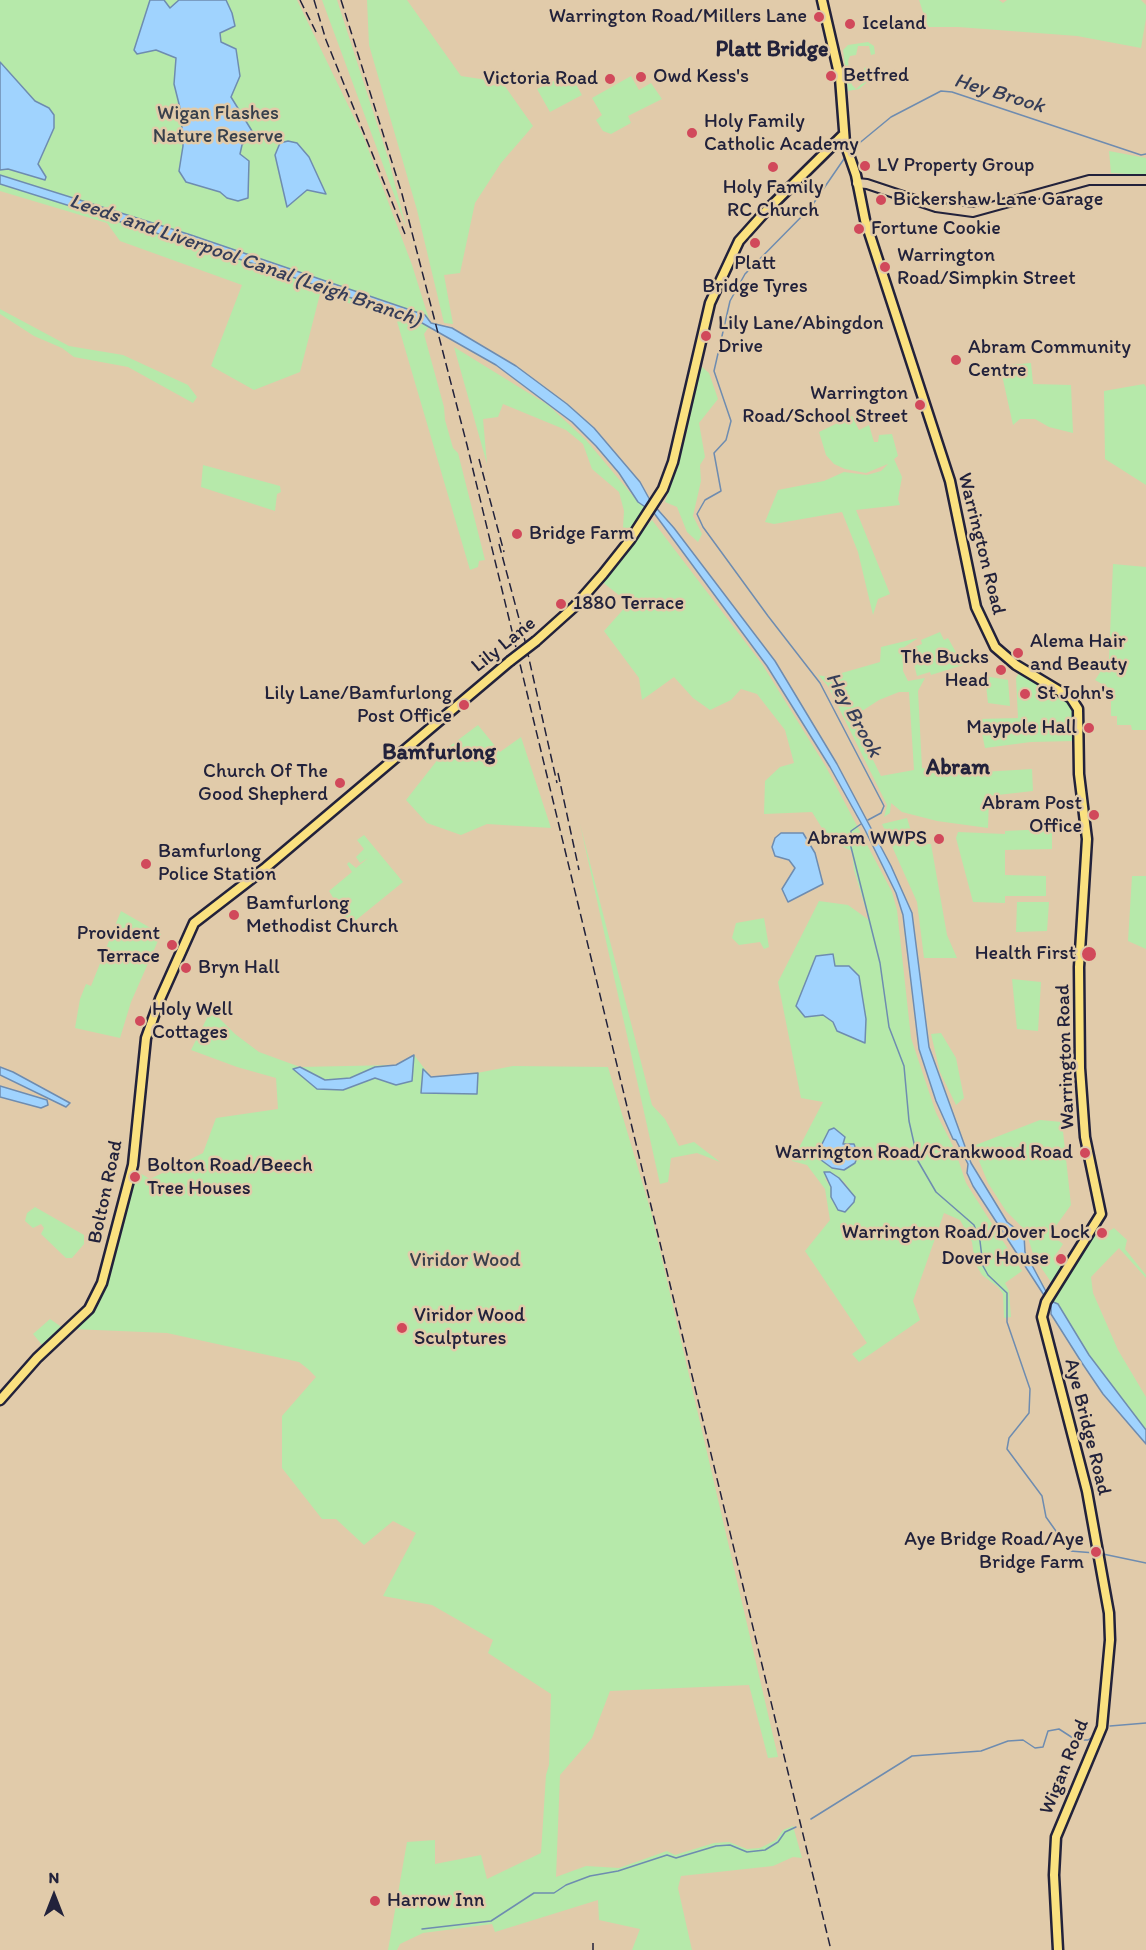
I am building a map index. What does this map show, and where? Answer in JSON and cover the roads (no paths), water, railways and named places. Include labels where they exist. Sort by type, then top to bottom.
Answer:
[{"type":"main road","name":"Warrington Road","points":[[822,0],[840,78],[843,135],[865,220],[910,364],[950,481],[972,594],[979,615],[995,647],[1006,657],[1071,698],[1078,709],[1079,774],[1087,839],[1079,967],[1080,1068],[1085,1137],[1101,1214],[1048,1300]]},
{"type":"main road","name":"Lily Lane","points":[[193,926],[536,641],[595,583],[658,499],[673,462],[710,303],[743,236],[843,135]]},
{"type":"main road","points":[[857,183],[867,184],[936,207],[973,212],[1089,180],[1146,180]]},
{"type":"main road","name":"Bolton Road","points":[[0,1400],[38,1358],[89,1309],[102,1283],[133,1165],[146,1038],[160,999],[193,926]]},
{"type":"main road","name":"Aye Bridge Road","points":[[1048,1300],[1042,1314],[1043,1325],[1078,1451],[1100,1561]]},
{"type":"main road","name":"Wigan Road","points":[[1058,1950],[1054,1875],[1057,1831],[1097,1741],[1103,1716],[1110,1631],[1100,1561]]},
{"type":"water","points":[[150,0],[164,0],[170,8],[179,0],[226,0],[235,26],[220,33],[221,42],[236,49],[240,76],[231,97],[252,131],[242,145],[240,154],[249,161],[248,198],[238,201],[227,198],[220,192],[186,182],[179,171],[183,146],[181,112],[174,84],[176,58],[156,50],[137,54],[134,50]]},
{"type":"water","points":[[0,62],[35,101],[49,108],[54,115],[54,128],[38,164],[46,177],[45,180],[8,169],[0,170]]},
{"type":"water","points":[[288,141],[297,143],[309,157],[326,194],[307,190],[287,207],[275,155],[280,143]]},
{"type":"water","name":"Leeds and Liverpool Canal (Leigh Branch)","points":[[0,175],[191,235],[425,315],[431,323],[452,328],[516,366],[567,404],[594,428],[640,482],[651,502],[674,528],[775,661],[837,764],[891,866],[912,913],[929,1047],[971,1163],[1007,1222],[1024,1235],[1025,1252],[1051,1301],[1058,1304],[1089,1355],[1146,1430],[1146,1444],[1103,1394],[1082,1363],[1051,1314],[1051,1306],[973,1186],[967,1173],[968,1164],[956,1140],[953,1139],[936,1101],[919,1049],[903,915],[896,893],[865,830],[830,767],[767,666],[654,513],[638,502],[619,473],[596,446],[572,422],[496,365],[422,323],[264,267],[0,184]]},
{"type":"water","points":[[781,833],[803,833],[815,853],[823,884],[788,902],[782,889],[795,868],[789,860],[775,856],[772,847],[775,838]]},
{"type":"water","points":[[833,954],[835,966],[849,966],[859,976],[866,1019],[865,1043],[837,1031],[833,1022],[823,1015],[805,1017],[796,1006],[816,956]]},
{"type":"water","points":[[414,1055],[412,1081],[396,1085],[375,1078],[343,1090],[317,1089],[293,1069],[300,1067],[325,1080],[350,1078],[375,1067],[396,1065]]},
{"type":"water","points":[[0,1067],[70,1103],[66,1107],[0,1075]]},
{"type":"water","points":[[423,1069],[431,1077],[478,1073],[477,1094],[421,1093]]},
{"type":"water","points":[[0,1086],[47,1100],[48,1105],[41,1108],[0,1097]]},
{"type":"water","points":[[834,1128],[845,1137],[843,1144],[854,1144],[858,1155],[855,1163],[844,1170],[832,1168],[821,1160],[820,1148],[829,1130]]},
{"type":"water","points":[[824,1172],[830,1172],[839,1178],[855,1197],[854,1202],[845,1212],[838,1210],[831,1197],[831,1187]]},
{"type":"waterway","name":"Hey Brook","points":[[851,150],[891,117],[941,91],[952,92],[1141,155],[1146,154]]},
{"type":"waterway","name":"Hey Brook","points":[[846,156],[811,207],[745,274],[730,301],[714,371],[731,421],[726,440],[714,453],[721,491],[705,500],[697,514],[703,527],[820,683],[884,806],[881,813],[868,820]]},
{"type":"waterway","name":"Hey Brook","points":[[861,824],[851,831],[851,847],[880,963],[889,1027],[904,1066],[909,1121],[918,1161],[936,1192],[974,1225],[980,1241],[983,1266],[988,1275],[1007,1293],[1007,1322],[1030,1389],[1029,1413],[1009,1438],[1007,1449],[1042,1496],[1046,1517],[1070,1551],[1095,1553]]},
{"type":"waterway","name":"Hey Brook","points":[[1103,1554],[1146,1563]]},
{"type":"waterway","points":[[1110,1726],[1146,1723]]},
{"type":"waterway","points":[[811,1819],[912,1756],[981,1751],[1008,1741],[1023,1740],[1035,1748],[1043,1747],[1048,1731],[1059,1729],[1076,1740],[1088,1740],[1094,1736]]},
{"type":"waterway","points":[[422,1929],[491,1921],[534,1893],[554,1893],[566,1885],[590,1876],[618,1871],[667,1855],[676,1858],[716,1846],[730,1845],[747,1852],[765,1850],[778,1842],[785,1832],[796,1827]]},
{"type":"railway","points":[[300,0],[316,32]]},
{"type":"railway","points":[[314,0],[326,40],[405,234]]},
{"type":"railway","points":[[341,0],[402,194],[467,445],[831,1950]]},
{"type":"railway","points":[[479,459],[504,552]]},
{"type":"railway","points":[[499,544],[525,641],[557,783]]},
{"type":"railway","points":[[558,773],[579,870]]},
{"type":"railway","points":[[593,1943],[593,1950]]},
{"type":"place","name":"Warrington Road/Millers Lane","points":[[819,17]]},
{"type":"place","name":"Iceland","points":[[850,24]]},
{"type":"place","name":"Betfred","points":[[831,76]]},
{"type":"place","name":"Owd Kess's","points":[[641,77]]},
{"type":"place","name":"Victoria Road","points":[[610,79]]},
{"type":"place","name":"Holy Family Catholic Academy","points":[[692,133]]},
{"type":"place","name":"LV Property Group","points":[[865,166]]},
{"type":"place","name":"Holy Family RC Church","points":[[773,167]]},
{"type":"place","name":"Bickershaw Lane Garage","points":[[881,200]]},
{"type":"place","name":"Fortune Cookie","points":[[859,229]]},
{"type":"place","name":"Platt Bridge Tyres","points":[[755,243]]},
{"type":"place","name":"Warrington Road/Simpkin Street","points":[[885,267]]},
{"type":"place","name":"Lily Lane/Abingdon Drive","points":[[706,336]]},
{"type":"place","name":"Abram Community Centre","points":[[956,360]]},
{"type":"place","name":"Warrington Road/School Street","points":[[920,405]]},
{"type":"place","name":"Bridge Farm","points":[[517,534]]},
{"type":"place","name":"1880 Terrace","points":[[561,604]]},
{"type":"place","name":"Alema Hair and Beauty","points":[[1018,653]]},
{"type":"place","name":"The Bucks Head","points":[[1001,670]]},
{"type":"place","name":"St John's","points":[[1025,694]]},
{"type":"place","name":"Lily Lane/Bamfurlong Post Office","points":[[464,705]]},
{"type":"place","name":"Maypole Hall","points":[[1089,728]]},
{"type":"place","name":"Church Of The Good Shepherd","points":[[340,783]]},
{"type":"place","name":"Abram Post Office","points":[[1094,815]]},
{"type":"place","name":"Abram WWPS","points":[[939,839]]},
{"type":"place","name":"Bamfurlong Police Station","points":[[146,864]]},
{"type":"place","name":"Bamfurlong Methodist Church","points":[[234,915]]},
{"type":"place","name":"Provident Terrace","points":[[172,945]]},
{"type":"place","name":"Health First","points":[[1089,954]]},
{"type":"place","name":"Bryn Hall","points":[[186,968]]},
{"type":"place","name":"Holy Well Cottages","points":[[140,1021]]},
{"type":"place","name":"Warrington Road/Crankwood Road","points":[[1085,1153]]},
{"type":"place","name":"Bolton Road/Beech Tree Houses","points":[[135,1177]]},
{"type":"place","name":"Warrington Road/Dover Lock","points":[[1102,1233]]},
{"type":"place","name":"Dover House","points":[[1061,1259]]},
{"type":"place","name":"Viridor Wood Sculptures","points":[[402,1328]]},
{"type":"place","name":"Aye Bridge Road/Aye Bridge Farm","points":[[1096,1552]]},
{"type":"place","name":"Harrow Inn","points":[[375,1901]]},
{"type":"district","name":"Platt Bridge","points":[[772,50]]},
{"type":"district","name":"Bamfurlong","points":[[439,753]]},
{"type":"district","name":"Abram","points":[[958,768]]},
{"type":"park label","name":"Wigan Flashes Nature Reserve","points":[[218,126]]},
{"type":"park label","name":"Viridor Wood","points":[[465,1261]]}]
